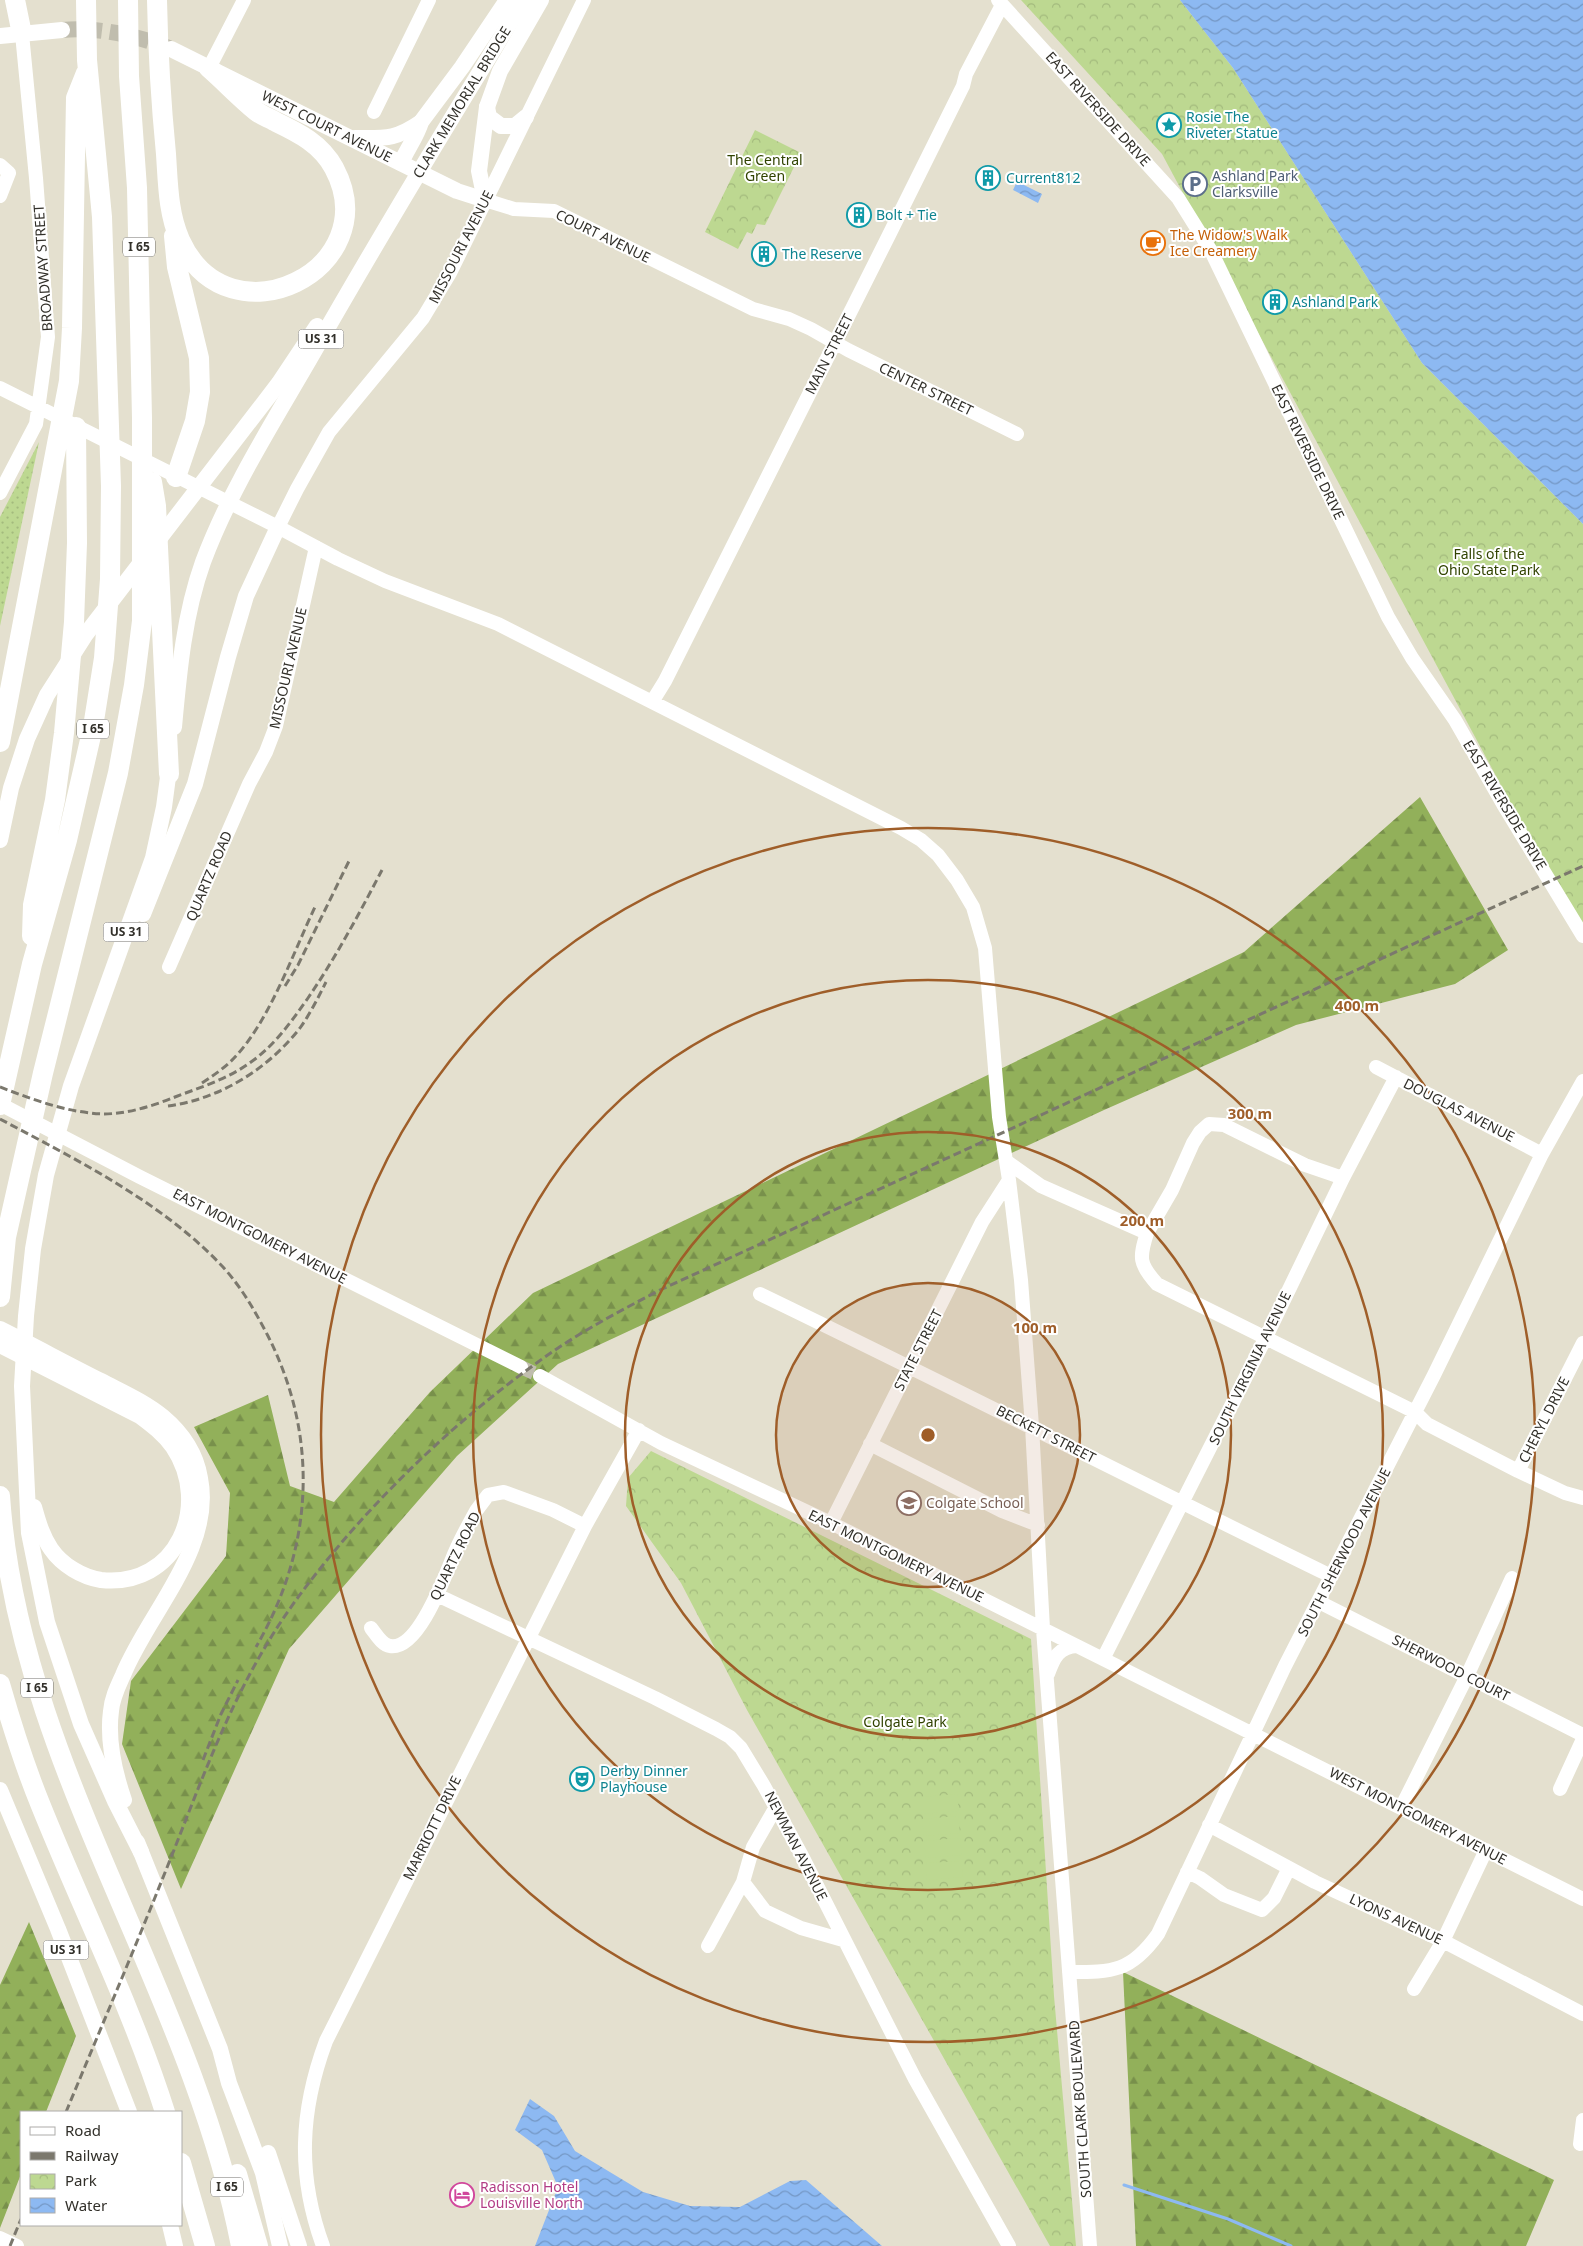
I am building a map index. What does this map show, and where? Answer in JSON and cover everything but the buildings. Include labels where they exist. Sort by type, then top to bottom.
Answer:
[{"type":"highway","points":[[15,0],[22,34]]},
{"type":"highway","name":"I 65","points":[[0,1105],[32,964],[67,840],[93,727],[104,658],[110,579],[111,486],[102,217],[88,64],[86,0]]},
{"type":"highway","name":"I 65","points":[[0,1297],[6,1236],[43,1073],[118,773],[134,685],[142,621],[149,505],[142,418],[138,188],[129,76],[128,0]]},
{"type":"highway","points":[[157,5],[159,84],[177,266],[199,358],[200,392],[195,421],[176,478]]},
{"type":"highway","points":[[0,742],[69,381],[72,328],[76,98],[88,64]]},
{"type":"highway","points":[[168,188],[173,218],[180,239],[189,256],[204,273],[219,282],[235,288],[256,292],[271,292],[289,287],[306,278],[319,267],[332,251],[340,235],[345,217],[344,197],[339,178],[327,157],[306,137],[258,113],[209,68]]},
{"type":"highway","points":[[32,964],[33,905],[55,800],[64,733],[74,622],[77,543],[76,427]]},
{"type":"highway","points":[[149,505],[169,774]]},
{"type":"highway","name":"I 65","points":[[0,1496],[13,1590],[26,1649],[45,1716],[69,1781],[193,2077],[212,2129],[241,2246]]},
{"type":"highway","name":"I 65","points":[[0,1684],[20,1750],[40,1805],[137,2035],[165,2111]]},
{"type":"highway","points":[[212,2129],[238,2175],[258,2246]]},
{"type":"highway","name":"I 65","points":[[182,2166],[205,2246]]},
{"type":"main road","points":[[401,163],[421,122],[507,0]]},
{"type":"main road","name":"CLARK MEMORIAL BRIDGE","points":[[399,204],[524,0]]},
{"type":"main road","points":[[485,200],[478,171],[486,106],[505,63],[542,0]]},
{"type":"main road","points":[[0,36],[62,30]]},
{"type":"main road","name":"WEST COURT AVENUE","points":[[171,49],[457,191],[485,200]]},
{"type":"main road","points":[[486,106],[489,117],[501,126],[515,126],[526,117]]},
{"type":"main road","points":[[351,138],[394,137],[405,133],[421,122]]},
{"type":"main road","name":"US 31","points":[[0,840],[11,788],[27,738],[46,695],[86,634],[279,383],[399,204]]},
{"type":"main road","name":"US 31","points":[[280,2246],[263,2173],[229,2082],[220,2049],[141,1852],[114,1801],[81,1724],[47,1622],[29,1533],[22,1386],[26,1316],[33,1249],[46,1176],[71,1086],[153,858],[169,774],[182,647],[203,564],[242,475],[399,204]]},
{"type":"main road","points":[[92,1025],[113,988],[195,784],[246,596],[278,527]]},
{"type":"main road","points":[[0,1329],[133,1398],[163,1417],[189,1447],[198,1465],[202,1498],[201,1516],[196,1534],[179,1575],[130,1656],[110,1710],[112,1754],[118,1784],[141,1852]]},
{"type":"main road","points":[[0,1345],[140,1416],[161,1433],[173,1448],[186,1479],[189,1508],[181,1537],[175,1548],[163,1562],[141,1575],[123,1580],[88,1577],[57,1557],[47,1543],[32,1500],[26,1470]]},
{"type":"main road","name":"US 31","points":[[0,1790],[58,1929],[129,2111]]},
{"type":"main road","points":[[220,2049],[238,2079],[256,2122],[299,2246]]},
{"type":"main road","points":[[170,2226],[175,2246]]},
{"type":"street","points":[[209,68],[244,0]]},
{"type":"street","points":[[374,112],[429,0]]},
{"type":"street","name":"MISSOURI AVENUE","points":[[278,527],[329,432],[423,318],[450,273],[584,0]]},
{"type":"street","name":"MAIN STREET","points":[[652,702],[665,681],[835,343],[1000,2]]},
{"type":"street","name":"EAST RIVERSIDE DRIVE","points":[[1000,2],[1178,198],[1195,224],[1211,251],[1388,617],[1412,658],[1456,720],[1502,804],[1582,935]]},
{"type":"street","name":"BROADWAY STREET","points":[[0,493],[34,430],[47,345],[47,309],[22,34]]},
{"type":"street","points":[[0,165],[9,173],[3,189]]},
{"type":"street","name":"COURT AVENUE","points":[[485,200],[514,209],[554,211],[754,309]]},
{"type":"street","name":"CENTER STREET","points":[[754,309],[789,319],[1017,434]]},
{"type":"street","name":"SOUTH CLARK BOULEVARD","points":[[0,388],[176,478],[385,581],[498,624],[921,840],[938,855],[957,880],[973,907],[985,948],[998,1117],[1009,1180],[1021,1280],[1032,1426],[1043,1629],[1090,2246]]},
{"type":"street","name":"MISSOURI AVENUE","points":[[249,784],[266,752],[276,726],[316,547]]},
{"type":"street","name":"QUARTZ ROAD","points":[[170,967],[249,784]]},
{"type":"street","points":[[1582,935],[1583,948]]},
{"type":"street","name":"DOUGLAS AVENUE","points":[[1376,1067],[1542,1154]]},
{"type":"street","name":"SOUTH VIRGINIA AVENUE","points":[[1104,1659],[1266,1337],[1343,1178],[1396,1077]]},
{"type":"street","name":"SOUTH SHERWOOD AVENUE","points":[[1069,1972],[1117,1969],[1134,1961],[1147,1949],[1158,1934],[1253,1733],[1331,1576],[1415,1412],[1542,1154],[1583,1081]]},
{"type":"street","name":"EAST MONTGOMERY AVENUE","points":[[0,1105],[521,1367]]},
{"type":"street","points":[[1343,1178],[1305,1164],[1224,1125],[1209,1124],[1200,1132],[1172,1190],[1147,1233],[1140,1254],[1146,1272],[1157,1284],[1415,1412],[1427,1424],[1518,1471],[1565,1493],[1583,1498]]},
{"type":"street","points":[[1006,1161],[1041,1186],[1147,1233]]},
{"type":"street","name":"STATE STREET","points":[[831,1523],[982,1222],[1009,1180]]},
{"type":"street","name":"BECKETT STREET","points":[[760,1294],[1032,1426],[1182,1504],[1331,1576]]},
{"type":"street","name":"CHERYL DRIVE","points":[[1518,1471],[1583,1343]]},
{"type":"street","name":"EAST MONTGOMERY AVENUE","points":[[540,1376],[639,1430],[831,1523],[1253,1733]]},
{"type":"street","name":"MARRIOTT DRIVE","points":[[323,2246],[309,2201],[304,2149],[308,2101],[317,2065],[337,2017],[584,1526],[639,1430]]},
{"type":"street","points":[[870,1444],[1002,1511],[1038,1525]]},
{"type":"street","name":"QUARTZ ROAD","points":[[371,1628],[384,1644],[396,1646],[412,1637],[424,1620],[476,1511],[488,1495],[504,1492],[553,1510],[584,1526]]},
{"type":"street","points":[[1401,1808],[1467,1676],[1512,1578]]},
{"type":"street","name":"NEWMAN AVENUE","points":[[437,1594],[655,1698],[730,1737],[746,1755],[776,1807],[915,2079],[1009,2246]]},
{"type":"street","name":"SHERWOOD COURT","points":[[1319,1602],[1583,1734]]},
{"type":"street","points":[[1047,1677],[1052,1661],[1060,1650],[1077,1646]]},
{"type":"street","name":"WEST MONTGOMERY AVENUE","points":[[1253,1733],[1583,1899]]},
{"type":"street","points":[[1560,1788],[1583,1739]]},
{"type":"street","points":[[708,1946],[743,1882],[753,1847],[776,1807]]},
{"type":"street","name":"LYONS AVENUE","points":[[1209,1825],[1289,1868],[1443,1941],[1583,2014]]},
{"type":"street","points":[[1414,1989],[1443,1941],[1486,1850]]},
{"type":"street","points":[[1187,1872],[1200,1878],[1224,1895],[1262,1910],[1274,1898],[1289,1868]]},
{"type":"street","points":[[743,1882],[765,1911],[801,1928],[843,1940]]},
{"type":"street","points":[[1580,2144],[1583,2120]]},
{"type":"street","points":[[0,2238],[17,2246]]},
{"type":"green space","name":"Falls of the Ohio State Park","points":[[1021,0],[1180,0],[1233,68],[1422,363],[1583,524],[1583,938],[1162,154]]},
{"type":"green space","name":"The Central Green","points":[[755,130],[801,153],[765,225],[757,224],[752,234],[747,232],[738,249],[705,232]]},
{"type":"green space","points":[[39,442],[0,626],[0,517]]},
{"type":"green space","points":[[1420,797],[1508,950],[1455,984],[1296,1025],[1104,1110],[558,1364],[457,1456],[289,1649],[181,1889],[122,1744],[131,1681],[226,1556],[230,1493],[194,1427],[268,1395],[290,1486],[334,1502],[430,1392],[533,1293],[1244,952]]},
{"type":"green space","name":"Colgate Park","points":[[651,1451],[1031,1639],[1054,1996],[1076,2246],[1050,2246],[747,1710],[681,1583],[626,1506],[628,1478]]},
{"type":"green space","points":[[957,1794],[959,1811],[922,1814],[921,1797]]},
{"type":"green space","points":[[958,1816],[960,1833],[924,1836],[922,1819]]},
{"type":"green space","points":[[960,1838],[962,1855],[926,1858],[924,1841]]},
{"type":"green space","points":[[962,1861],[963,1877],[927,1880],[926,1863]]},
{"type":"green space","points":[[29,1922],[76,2036],[46,2111],[20,2111],[20,2177],[0,2228],[0,1985]]},
{"type":"green space","points":[[1123,1972],[1554,2180],[1526,2246],[1136,2246]]},
{"type":"water","points":[[1180,0],[1583,0],[1583,524],[1422,363],[1233,68]]},
{"type":"water","points":[[1021,173],[1028,176],[1024,185],[1042,194],[1038,203],[1013,190]]},
{"type":"water","points":[[530,2099],[554,2116],[575,2151],[643,2192],[690,2206],[740,2207],[790,2181],[806,2180],[882,2246],[535,2246],[558,2187],[542,2150],[515,2130]]},
{"type":"waterway","points":[[1124,2185],[1228,2219],[1291,2246]]},
{"type":"tunnel","points":[[62,30],[76,29],[116,33],[143,39],[169,48]]},
{"type":"tunnel","points":[[521,1367],[540,1376]]},
{"type":"railway","points":[[285,986],[298,965],[350,859]]},
{"type":"railway","points":[[66,2111],[225,1724],[267,1644],[305,1588],[370,1511],[438,1443],[487,1401],[567,1342],[660,1290],[1583,866]]},
{"type":"railway","points":[[0,1087],[68,1109],[112,1114],[155,1104],[224,1078],[242,1068],[268,1048],[295,1016],[338,951],[382,870]]},
{"type":"railway","points":[[202,1083],[220,1071],[248,1042],[280,985],[315,907]]},
{"type":"railway","points":[[168,1106],[206,1097],[242,1080],[258,1069],[287,1043],[300,1028],[311,1012],[326,982]]},
{"type":"railway","points":[[0,1119],[59,1150],[117,1184],[173,1222],[199,1244],[230,1275],[248,1300],[268,1336],[285,1375],[296,1414],[302,1454],[303,1493],[299,1533],[289,1572],[275,1610],[256,1647]]},
{"type":"railway","points":[[203,1760],[221,1714],[238,1680]]},
{"type":"railway","points":[[10,2246],[20,2221]]},
{"type":"place","name":"Rosie The Riveter Statue","points":[[1169,125]]},
{"type":"place","name":"Current812","points":[[988,178]]},
{"type":"place","name":"Ashland Park Clarksville","points":[[1195,184]]},
{"type":"place","name":"Bolt + Tie","points":[[859,215]]},
{"type":"place","name":"The Widow's Walk Ice Creamery","points":[[1153,243]]},
{"type":"place","name":"The Reserve","points":[[764,254]]},
{"type":"place","name":"Ashland Park","points":[[1275,302]]},
{"type":"place","name":"Colgate School","points":[[909,1503]]},
{"type":"place","name":"Derby Dinner Playhouse","points":[[582,1779]]},
{"type":"place","name":"Radisson Hotel Louisville North","points":[[462,2195]]}]
